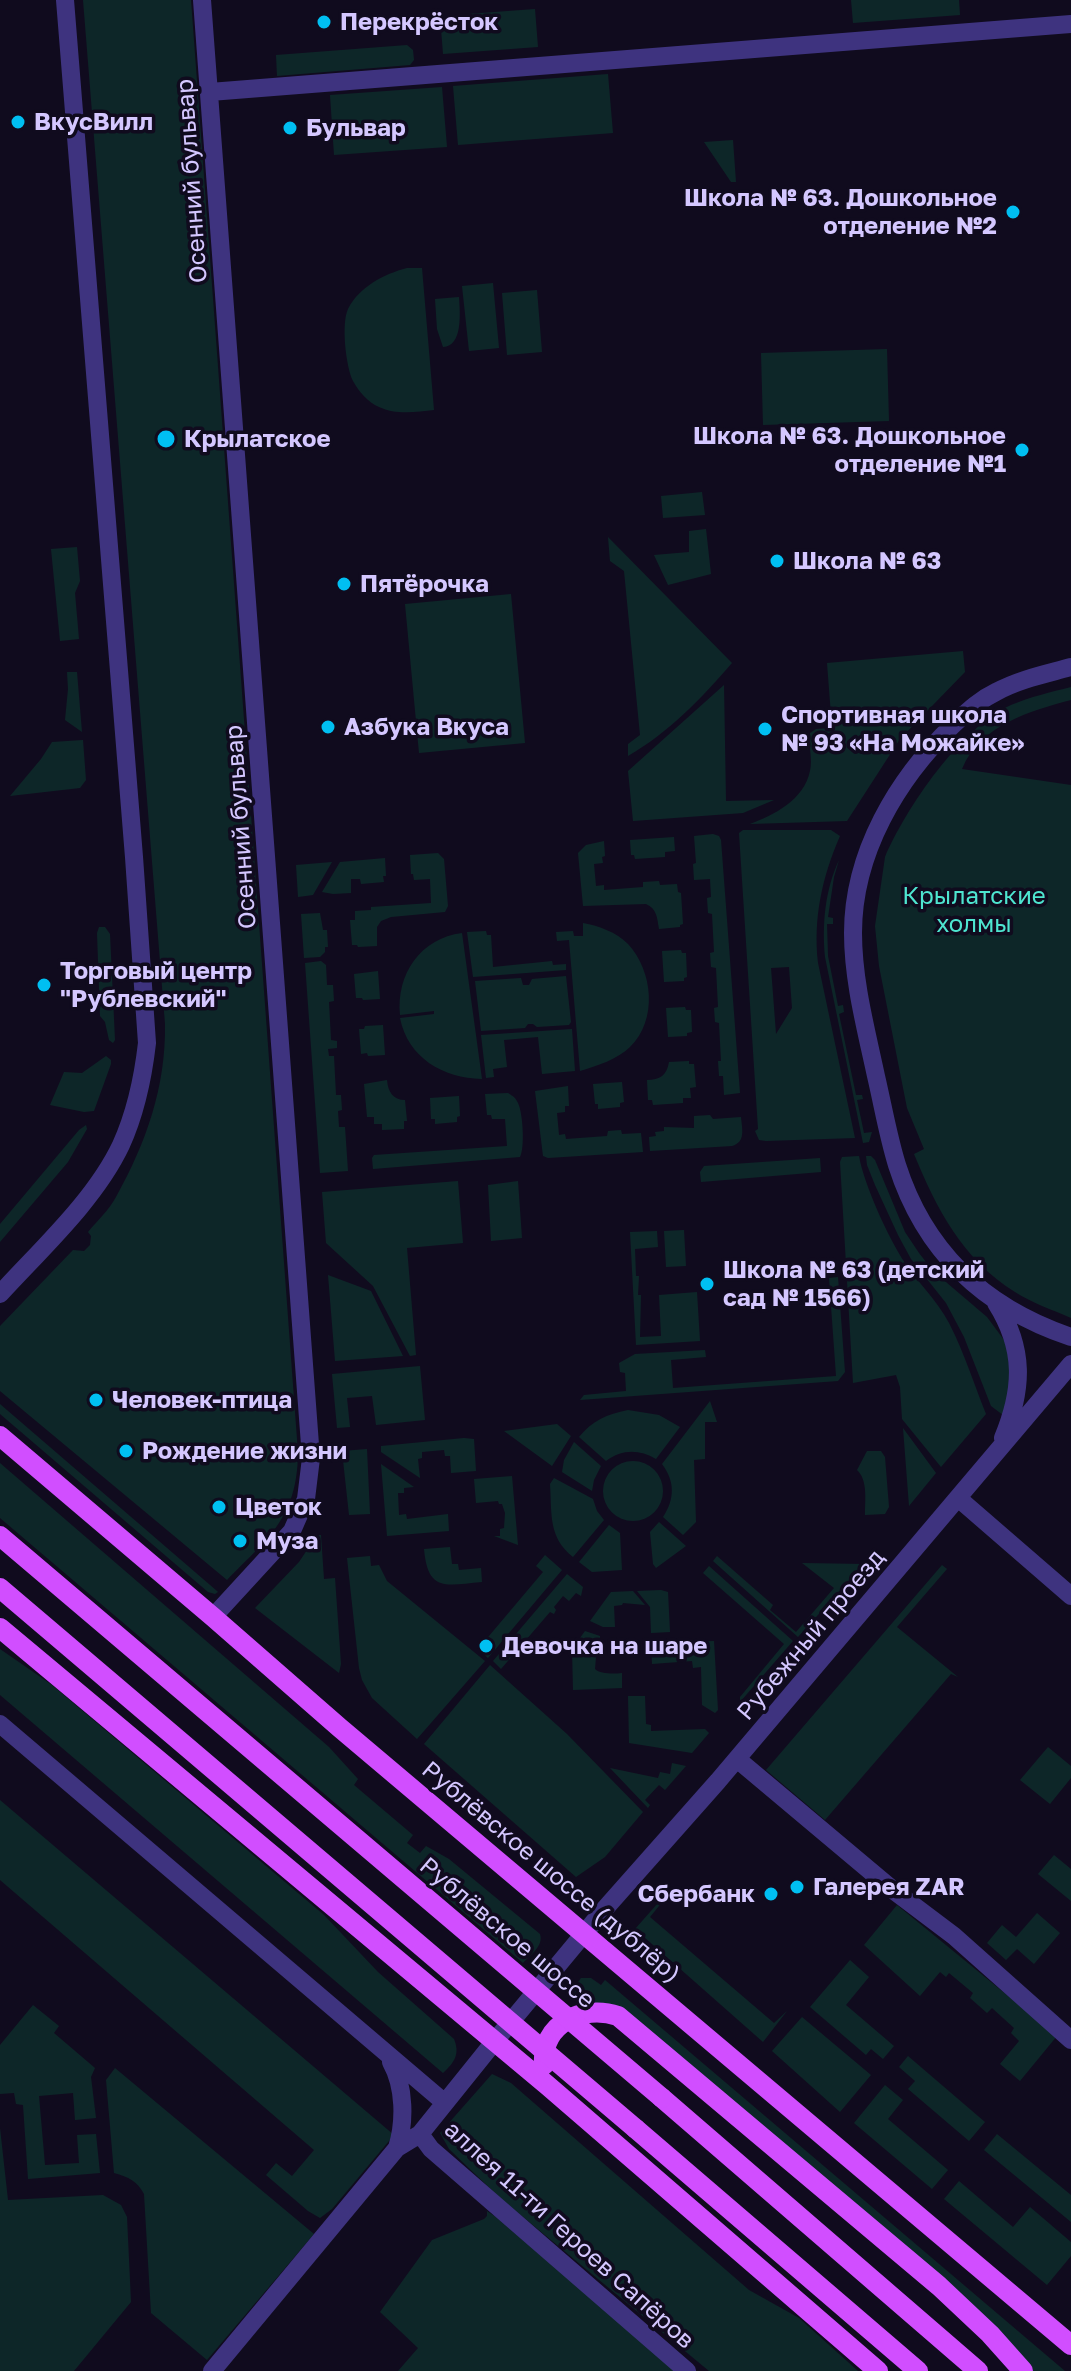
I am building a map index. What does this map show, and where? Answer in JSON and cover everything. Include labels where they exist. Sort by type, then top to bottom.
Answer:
[{"type":"main road","name":"Рублёвское шоссе (дублёр)","points":[[0,1436],[340,1728],[1071,2345]]},
{"type":"main road","name":"Рублёвское шоссе","points":[[0,1536],[662,2098],[978,2371]]},
{"type":"main road","points":[[0,1588],[918,2371]]},
{"type":"main road","points":[[0,1628],[547,2085],[878,2371]]},
{"type":"main road","points":[[547,2085],[544,2052],[555,2029],[567,2019],[579,2015],[597,2012],[618,2016],[939,2286],[990,2334],[1023,2371]]},
{"type":"street","points":[[0,1294],[83,1201],[115,1157],[138,1100],[147,1043],[65,0]]},
{"type":"street","name":"Осенний бульвар","points":[[202,0],[311,1458],[306,1499],[292,1531],[213,1617]]},
{"type":"street","points":[[210,92],[1071,24]]},
{"type":"street","points":[[1071,667],[1025,679],[970,708],[910,773],[886,813],[863,863],[855,905],[853,944],[859,998],[898,1166],[913,1204],[935,1242],[964,1275],[994,1301],[1032,1323],[1071,1337]]},
{"type":"street","points":[[994,1301],[1012,1334],[1019,1375],[1014,1408],[997,1452]]},
{"type":"street","name":"Рубежный проезд","points":[[397,2148],[420,2134],[602,1912],[737,1759],[1071,1364]]},
{"type":"street","points":[[958,1498],[1071,1596]]},
{"type":"street","points":[[0,1724],[445,2103]]},
{"type":"street","points":[[737,1759],[893,1890],[954,1936],[1071,2040]]},
{"type":"street","points":[[212,2371],[397,2148],[402,2133],[399,2077],[387,2056]]},
{"type":"street","name":"аллея 11-ти Героев Сапёров","points":[[420,2134],[431,2149],[687,2371]]},
{"type":"green space","points":[[83,0],[191,0],[298,1453],[292,1494],[278,1525],[227,1580],[0,1391],[0,1326],[73,1250],[84,1251],[90,1245],[88,1232],[116,1197],[145,1135],[158,1092],[164,1047],[165,1024]]},
{"type":"green space","points":[[851,0],[959,0],[960,15],[853,23]]},
{"type":"green space","points":[[535,9],[538,47],[443,54],[440,16]]},
{"type":"green space","points":[[407,45],[413,50],[414,60],[410,65],[277,76],[276,55]]},
{"type":"green space","points":[[608,74],[613,133],[458,145],[453,86]]},
{"type":"green space","points":[[442,87],[447,147],[334,155],[330,95]]},
{"type":"green space","points":[[733,140],[736,182],[731,182],[704,142]]},
{"type":"green space","points":[[407,268],[422,268],[434,410],[399,412],[379,407],[358,389],[348,366],[345,335],[348,309],[373,282]]},
{"type":"green space","points":[[493,283],[499,348],[469,351],[462,286]]},
{"type":"green space","points":[[537,290],[542,352],[507,355],[502,293]]},
{"type":"green space","points":[[459,297],[457,335],[454,341],[443,347],[437,329],[435,299]]},
{"type":"green space","points":[[887,349],[889,421],[763,425],[761,353]]},
{"type":"green space","points":[[702,492],[705,515],[663,518],[661,496]]},
{"type":"green space","points":[[706,529],[711,574],[668,585],[654,555],[689,552],[689,531]]},
{"type":"green space","points":[[608,537],[732,663],[684,714],[628,756],[628,744],[640,735],[624,571],[610,561]]},
{"type":"green space","points":[[77,547],[80,581],[75,593],[79,639],[60,641],[51,549]]},
{"type":"green space","points":[[511,594],[525,743],[419,753],[405,604]]},
{"type":"green space","points":[[963,651],[965,672],[900,739],[847,821],[750,824],[787,805],[807,781],[811,766],[810,733],[816,729],[832,728],[827,663]]},
{"type":"green space","points":[[67,672],[77,672],[82,732],[65,720]]},
{"type":"green space","points":[[724,685],[726,801],[774,800],[743,813],[633,821],[628,771]]},
{"type":"green space","name":"Крылатские холмы","points":[[1071,687],[1071,700],[1023,715],[994,731],[970,754],[962,769],[1071,785],[1071,1318],[1028,1300],[980,1265],[953,1231],[932,1194],[914,1154],[924,1149],[907,1108],[879,966],[875,926],[885,857],[894,837],[937,771],[973,731],[992,716],[1018,702]]},
{"type":"green space","points":[[83,740],[86,780],[80,788],[10,796],[52,742]]},
{"type":"green space","points":[[743,830],[831,830],[840,836],[820,898],[817,947],[855,1138],[766,1141],[759,1140],[755,1131],[758,1129],[739,833]],"holes":[[[789,967],[792,1008],[776,1034],[771,968]]]},
{"type":"green space","points":[[713,834],[721,840],[740,1093],[724,1095],[723,1076],[719,1076],[719,1023],[715,1022],[714,1008],[718,1007],[716,968],[711,967],[710,953],[714,952],[712,914],[708,913],[707,898],[711,897],[710,879],[694,880],[693,864],[696,863],[694,836]]},
{"type":"green space","points":[[674,837],[675,851],[665,852],[665,857],[635,859],[631,855],[630,840]]},
{"type":"green space","points":[[604,841],[603,863],[594,864],[596,886],[604,885],[604,890],[643,887],[643,882],[677,884],[681,893],[683,924],[680,927],[659,929],[654,911],[646,904],[583,906],[578,853],[586,845]]},
{"type":"green space","points":[[438,853],[444,859],[448,906],[445,912],[391,917],[381,921],[377,927],[377,946],[352,945],[350,920],[355,920],[355,911],[431,903],[430,879],[414,880],[410,855]]},
{"type":"green space","points":[[385,858],[384,882],[361,884],[360,879],[351,879],[351,893],[322,892],[340,862]]},
{"type":"green space","points":[[839,860],[828,917],[833,918],[833,924],[827,924],[828,956],[838,1006],[843,1005],[844,1012],[839,1014],[856,1095],[862,1095],[863,1099],[857,1100],[864,1133],[872,1132],[869,1142],[863,1143],[825,957],[826,907],[830,883]]},
{"type":"green space","points":[[332,862],[313,895],[298,897],[296,865]]},
{"type":"green space","points":[[320,913],[323,930],[327,930],[328,947],[320,957],[304,958],[301,914]]},
{"type":"green space","points":[[583,923],[607,930],[628,944],[643,968],[649,996],[645,1023],[630,1047],[613,1059],[580,1071],[569,940],[557,941],[556,932],[573,931],[574,936],[583,936]]},
{"type":"green space","points":[[99,927],[105,927],[110,934],[113,1043],[100,1016]]},
{"type":"green space","points":[[486,931],[487,935],[491,935],[493,967],[552,961],[553,965],[566,964],[566,970],[473,977],[467,932]]},
{"type":"green space","points":[[462,933],[482,1079],[454,1075],[429,1063],[411,1044],[400,1018],[434,1014],[434,1011],[400,1015],[402,986],[414,960],[423,950],[447,936]]},
{"type":"green space","points":[[681,950],[686,953],[687,977],[684,981],[664,982],[662,951]]},
{"type":"green space","points":[[321,961],[326,965],[327,985],[333,985],[334,1001],[329,1002],[331,1040],[337,1041],[337,1048],[328,1049],[329,1056],[334,1056],[336,1095],[341,1095],[339,1127],[345,1127],[348,1171],[320,1173],[305,963]]},
{"type":"green space","points":[[378,971],[380,999],[356,998],[354,974]]},
{"type":"green space","points":[[566,976],[569,1025],[537,1027],[528,1024],[525,1028],[481,1031],[475,981],[521,978],[523,985],[529,985],[532,979]]},
{"type":"green space","points":[[685,1007],[691,1010],[692,1032],[687,1036],[668,1037],[666,1008]]},
{"type":"green space","points":[[383,1025],[385,1055],[361,1054],[359,1029]]},
{"type":"green space","points":[[572,1029],[575,1071],[542,1074],[538,1037],[504,1040],[507,1067],[493,1069],[494,1077],[486,1078],[481,1035]]},
{"type":"green space","points":[[106,1056],[111,1064],[94,1111],[50,1105],[64,1072],[82,1073]]},
{"type":"green space","points":[[689,1061],[689,1064],[694,1064],[696,1087],[690,1088],[691,1098],[683,1098],[683,1103],[653,1105],[652,1100],[648,1100],[647,1080],[662,1076],[669,1062]]},
{"type":"green space","points":[[387,1080],[392,1094],[397,1099],[405,1100],[407,1121],[404,1121],[404,1129],[382,1130],[382,1124],[374,1124],[374,1117],[367,1117],[364,1084]]},
{"type":"green space","points":[[622,1082],[624,1102],[620,1103],[620,1107],[598,1109],[593,1084]]},
{"type":"green space","points":[[568,1086],[569,1106],[565,1106],[565,1112],[557,1113],[559,1135],[565,1134],[566,1139],[607,1136],[608,1131],[641,1133],[643,1152],[543,1156],[535,1091]]},
{"type":"green space","points":[[508,1093],[516,1099],[520,1108],[523,1139],[520,1157],[373,1169],[374,1155],[507,1146],[505,1119],[492,1119],[491,1115],[487,1115],[485,1094]]},
{"type":"green space","points":[[459,1096],[460,1116],[457,1122],[435,1124],[435,1119],[431,1119],[430,1098]]},
{"type":"green space","points":[[710,1115],[713,1119],[741,1117],[742,1134],[736,1144],[650,1151],[649,1137],[656,1136],[655,1132],[664,1131],[664,1127],[694,1128],[694,1116]]},
{"type":"green space","points":[[86,1125],[87,1129],[68,1162],[0,1242],[0,1224]]},
{"type":"green space","points":[[859,1156],[866,1182],[885,1226],[905,1263],[949,1323],[986,1414],[941,1467],[902,1419],[896,1375],[853,1383],[840,1162],[842,1157]]},
{"type":"green space","points":[[866,1156],[875,1160],[905,1232],[919,1253],[933,1271],[987,1317],[1007,1344],[1015,1367],[1003,1415],[991,1406],[964,1337],[946,1303],[911,1259],[898,1235],[875,1185]]},
{"type":"green space","points":[[820,1158],[821,1172],[701,1182],[700,1172],[704,1166]]},
{"type":"green space","points":[[458,1181],[463,1243],[407,1248],[416,1355],[410,1356],[373,1286],[326,1243],[322,1192]]},
{"type":"green space","points":[[518,1181],[522,1238],[491,1241],[488,1185]]},
{"type":"green space","points":[[684,1230],[686,1266],[666,1267],[664,1231]]},
{"type":"green space","points":[[657,1231],[658,1247],[635,1249],[638,1295],[641,1295],[640,1337],[661,1336],[659,1295],[697,1292],[700,1341],[636,1345],[630,1232]]},
{"type":"green space","points":[[328,1275],[371,1291],[403,1356],[335,1361]]},
{"type":"green space","points":[[838,1277],[845,1372],[838,1381],[580,1400],[584,1395],[626,1391],[625,1373],[620,1372],[619,1363],[635,1354],[705,1350],[706,1357],[671,1360],[673,1388],[836,1376],[829,1278]]},
{"type":"green space","points":[[420,1366],[425,1420],[376,1425],[372,1396],[347,1398],[350,1427],[337,1428],[332,1374]]},
{"type":"green space","points":[[710,1401],[717,1422],[705,1422],[705,1459],[694,1460],[696,1522],[683,1535],[663,1517],[670,1504],[672,1490],[662,1464]]},
{"type":"green space","points":[[0,1404],[218,1592],[208,1592],[0,1414]]},
{"type":"green space","points":[[628,1410],[659,1415],[680,1427],[656,1459],[631,1452],[618,1454],[606,1461],[579,1437],[600,1419]]},
{"type":"green space","points":[[557,1424],[571,1436],[552,1466],[504,1431]]},
{"type":"green space","points":[[903,1428],[936,1473],[909,1506]]},
{"type":"green space","points":[[474,1439],[476,1471],[451,1473],[450,1456],[445,1456],[444,1450],[422,1452],[422,1458],[418,1459],[420,1478],[381,1452],[381,1446]]},
{"type":"green space","points":[[574,1442],[601,1466],[592,1491],[562,1472],[564,1460]]},
{"type":"green space","points":[[367,1449],[370,1514],[349,1515],[342,1451]]},
{"type":"green space","points":[[867,1451],[881,1451],[885,1457],[889,1507],[885,1514],[865,1515],[864,1485],[857,1470]]},
{"type":"green space","points":[[633,1461],[645,1463],[654,1470],[661,1479],[661,1503],[654,1512],[645,1519],[633,1521],[621,1519],[612,1512],[605,1503],[603,1491],[605,1479],[612,1470],[621,1463]]},
{"type":"green space","points":[[0,1463],[329,1747],[358,1779],[354,1785],[413,1835],[407,1843],[420,1853],[426,1846],[449,1859],[540,1934],[540,1942],[533,1953],[523,1963],[0,1518]]},
{"type":"green space","points":[[381,1464],[414,1487],[404,1488],[404,1493],[398,1493],[399,1515],[406,1514],[407,1519],[448,1514],[449,1531],[387,1536]]},
{"type":"green space","points":[[512,1476],[518,1545],[494,1536],[500,1536],[500,1529],[504,1528],[502,1504],[498,1501],[476,1503],[474,1479]]},
{"type":"green space","points":[[554,1478],[593,1499],[604,1520],[573,1557],[555,1533],[550,1484]]},
{"type":"green space","points":[[659,1522],[686,1546],[656,1568],[650,1532]]},
{"type":"green space","points":[[609,1525],[620,1533],[622,1570],[592,1572],[579,1562]]},
{"type":"green space","points":[[317,1535],[321,1535],[324,1579],[335,1578],[339,1673],[255,1608],[299,1562]]},
{"type":"green space","points":[[450,1547],[452,1564],[458,1564],[459,1570],[481,1568],[482,1582],[449,1584],[435,1580],[426,1563],[424,1549]]},
{"type":"green space","points":[[545,1555],[562,1570],[488,1658],[478,1649],[543,1572],[536,1566]]},
{"type":"green space","points":[[370,1556],[371,1566],[379,1565],[387,1581],[485,1661],[417,1739],[372,1698],[362,1680],[347,1558]]},
{"type":"green space","points":[[717,1556],[773,1605],[770,1610],[796,1632],[834,1588],[802,1563],[864,1564],[798,1637],[713,1561]]},
{"type":"green space","points":[[942,1565],[947,1569],[897,1627],[958,1677],[951,1674],[825,1820],[766,1770]]},
{"type":"green space","points":[[709,1566],[793,1641],[740,1702],[740,1697],[784,1644],[703,1573]]},
{"type":"green space","points":[[567,1574],[583,1587],[581,1596],[576,1593],[569,1601],[563,1596],[554,1607],[554,1614],[550,1612],[501,1669],[493,1661]]},
{"type":"green space","points":[[633,1591],[645,1605],[623,1603],[614,1606],[615,1627],[603,1627],[590,1621],[611,1592]]},
{"type":"green space","points":[[637,1591],[668,1592],[670,1632],[651,1633],[650,1607]]},
{"type":"green space","points":[[585,1631],[600,1636],[595,1669],[603,1673],[622,1673],[622,1688],[573,1690],[572,1649]]},
{"type":"green space","points":[[714,1641],[718,1710],[715,1713],[702,1705],[701,1667],[693,1668],[692,1661],[652,1664],[651,1643]]},
{"type":"green space","points":[[0,1649],[52,1685],[324,1915],[378,1972],[454,2039],[456,2053],[447,2069],[443,2073],[0,1695]]},
{"type":"green space","points":[[490,1665],[567,1734],[643,1812],[605,1857],[576,1877],[424,1744]]},
{"type":"green space","points":[[628,1696],[645,1696],[646,1724],[651,1725],[651,1731],[705,1729],[709,1733],[692,1753],[629,1743]]},
{"type":"green space","points":[[1048,1747],[1071,1766],[1071,1778],[1050,1804],[1020,1780]]},
{"type":"green space","points":[[672,1763],[686,1766],[665,1790],[659,1785],[645,1800],[650,1805],[648,1808],[610,1768],[658,1778],[660,1772],[670,1774]]},
{"type":"green space","points":[[0,1800],[394,2135],[332,2209],[320,2218],[266,2175],[276,2163],[292,2176],[314,2150],[0,1880]]},
{"type":"green space","points":[[1054,1855],[1071,1869],[1071,1901],[1038,1874]]},
{"type":"green space","points":[[666,1894],[650,1917],[774,2023],[787,2011],[763,2042],[635,1929]]},
{"type":"green space","points":[[897,1905],[1057,2036],[1020,2081],[1000,2064],[1019,2041],[1011,2033],[1014,2028],[992,2008],[987,2013],[970,1998],[973,1993],[949,1973],[946,1977],[940,1972],[920,1996],[864,1945]]},
{"type":"green space","points":[[1037,1913],[1060,1933],[1034,1964],[1017,1949],[1006,1960],[987,1943],[1002,1925],[1016,1937]]},
{"type":"green space","points":[[850,1960],[869,1977],[846,2005],[894,2046],[883,2059],[871,2049],[866,2055],[810,2007]]},
{"type":"green space","points":[[581,1978],[591,1978],[601,1985],[605,1980],[1065,2371],[1031,2371],[631,2017],[581,2005],[568,1995]]},
{"type":"green space","points":[[33,2005],[59,2026],[54,2033],[95,2068],[91,2077],[96,2118],[75,2120],[73,2093],[39,2096],[45,2165],[79,2163],[77,2135],[96,2134],[100,2173],[28,2179],[23,2105],[16,2104],[14,2093],[0,2094],[0,2045]]},
{"type":"green space","points":[[802,2017],[871,2075],[840,2112],[772,2051]]},
{"type":"green space","points":[[908,2056],[985,2122],[969,2141],[908,2089],[915,2081],[899,2067]]},
{"type":"green space","points":[[115,2068],[314,2234],[207,2360],[151,2313],[144,2194],[132,2180],[114,2173],[106,2080]]},
{"type":"green space","points":[[492,2074],[511,2083],[749,2290],[799,2318],[858,2371],[709,2371],[499,2197],[449,2149],[440,2133]]},
{"type":"green space","points":[[885,2085],[903,2100],[888,2119],[948,2170],[932,2189],[854,2123]]},
{"type":"green space","points":[[0,2128],[8,2200],[103,2195],[121,2205],[127,2217],[131,2302],[74,2371],[0,2371]]},
{"type":"green space","points":[[997,2134],[1071,2195],[1071,2222],[984,2150]]},
{"type":"green space","points":[[959,2181],[1013,2227],[1030,2207],[1071,2242],[1071,2256],[1047,2285],[944,2199]]},
{"type":"green space","points":[[487,2211],[675,2371],[398,2371],[418,2348],[380,2312],[432,2240],[484,2219]]},
{"type":"place","name":"Перекрёсток","points":[[324,22]]},
{"type":"place","name":"ВкусВилл","points":[[18,122]]},
{"type":"place","name":"Бульвар","points":[[290,128]]},
{"type":"place","name":"Школа № 63. Дошкольное отделение №2","points":[[1013,212]]},
{"type":"place","name":"Крылатское","points":[[166,439]]},
{"type":"place","name":"Школа № 63. Дошкольное отделение №1","points":[[1022,450]]},
{"type":"place","name":"Школа № 63","points":[[777,561]]},
{"type":"place","name":"Пятёрочка","points":[[344,584]]},
{"type":"place","name":"Азбука Вкуса","points":[[328,727]]},
{"type":"place","name":"Спортивная школа № 93 «На Можайке»","points":[[765,729]]},
{"type":"place","name":"Торговый центр \"Рублевский\"","points":[[44,985]]},
{"type":"place","name":"Школа № 63 (детский сад № 1566)","points":[[707,1284]]},
{"type":"place","name":"Человек-птица","points":[[96,1400]]},
{"type":"place","name":"Рождение жизни","points":[[126,1451]]},
{"type":"place","name":"Цветок","points":[[219,1507]]},
{"type":"place","name":"Муза","points":[[240,1541]]},
{"type":"place","name":"Девочка на шаре","points":[[486,1646]]},
{"type":"place","name":"Галерея ZAR","points":[[797,1887]]},
{"type":"place","name":"Сбербанк","points":[[771,1894]]}]
